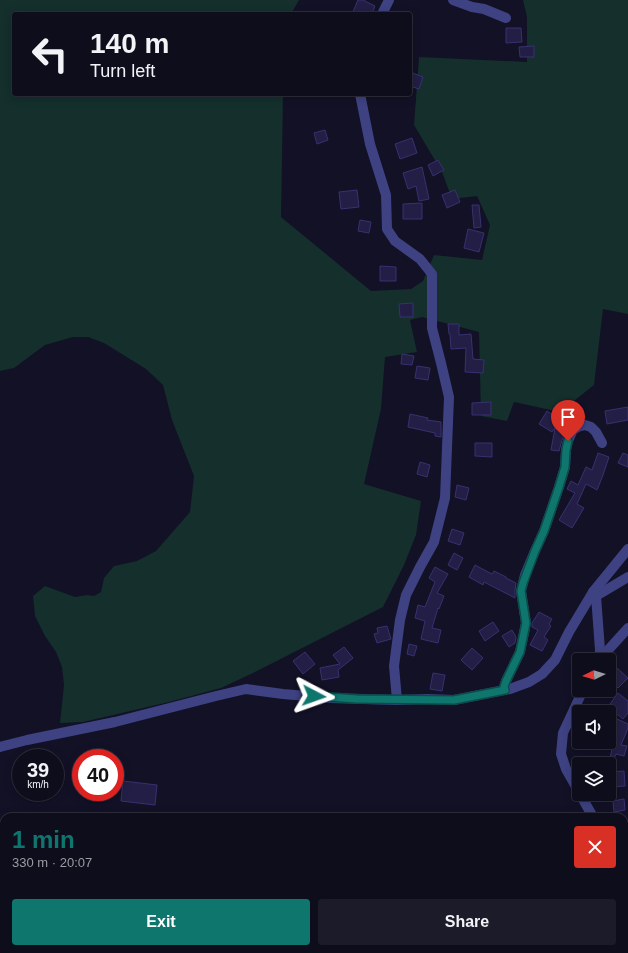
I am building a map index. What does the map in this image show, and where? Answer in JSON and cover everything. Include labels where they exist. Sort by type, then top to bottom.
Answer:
[{"type":"street","points":[[383,12],[389,0]]},
{"type":"street","points":[[453,0],[472,7],[484,9],[506,18]]},
{"type":"street","points":[[360,96],[370,144],[386,195],[387,229],[395,241],[420,259],[432,274],[432,328],[449,397],[445,498],[434,542],[406,595],[400,620],[394,666],[397,700]]},
{"type":"street","points":[[505,690],[504,687],[506,681],[520,652],[526,623],[521,591],[525,575],[544,531],[559,487],[565,467],[568,441],[573,430],[585,425],[591,427],[596,432],[602,444]]},
{"type":"street","points":[[0,747],[26,740],[115,722],[246,689],[330,698],[397,700],[454,700],[510,689],[529,682],[542,674],[555,660],[569,632],[594,594],[628,549]]},
{"type":"street","points":[[594,594],[628,577]]},
{"type":"street","points":[[594,594],[600,653]]},
{"type":"street","points":[[605,653],[628,628]]},
{"type":"street","points":[[572,779],[566,769],[561,754],[563,733],[580,697]]},
{"type":"street","points":[[584,801],[591,813]]},
{"type":"green space","points":[[0,0],[299,0],[292,12],[12,12],[12,96],[283,96],[281,217],[371,291],[411,289],[423,281],[434,255],[482,260],[490,225],[477,196],[452,199],[442,172],[414,125],[419,57],[527,62],[527,17],[523,0],[628,0],[628,314],[603,309],[594,385],[560,412],[514,402],[507,421],[481,416],[479,332],[422,317],[410,320],[417,352],[385,357],[381,409],[364,484],[421,501],[416,535],[404,565],[383,607],[221,688],[83,722],[60,723],[64,685],[62,667],[56,652],[45,636],[35,616],[33,596],[45,586],[75,597],[87,595],[94,596],[101,592],[104,578],[114,566],[137,561],[156,551],[190,512],[194,476],[172,420],[163,385],[146,369],[104,343],[88,337],[73,337],[45,345],[14,368],[0,371]]},
{"type":"building","points":[[358,0],[363,0],[375,6],[373,12],[353,12]]},
{"type":"building","points":[[506,28],[521,28],[522,42],[506,43]]},
{"type":"building","points":[[534,46],[534,57],[520,57],[519,47]]},
{"type":"building","points":[[412,73],[423,77],[419,89],[412,87]]},
{"type":"building","points":[[325,130],[328,140],[317,144],[314,133]]},
{"type":"building","points":[[412,138],[417,153],[400,159],[395,144]]},
{"type":"building","points":[[438,160],[444,170],[433,176],[428,165]]},
{"type":"building","points":[[422,167],[429,199],[419,201],[416,186],[408,189],[403,173]]},
{"type":"building","points":[[357,190],[359,207],[341,209],[339,192]]},
{"type":"building","points":[[455,190],[460,202],[447,208],[442,195]]},
{"type":"building","points":[[422,203],[422,219],[403,219],[403,204]]},
{"type":"building","points":[[472,205],[479,205],[481,227],[474,228]]},
{"type":"building","points":[[360,220],[371,222],[369,233],[358,231]]},
{"type":"building","points":[[468,229],[484,233],[479,252],[464,248]]},
{"type":"building","points":[[380,266],[396,267],[396,281],[380,281]]},
{"type":"building","points":[[413,303],[413,317],[400,317],[399,304]]},
{"type":"building","points":[[448,324],[459,324],[459,335],[471,334],[473,359],[484,360],[483,373],[465,372],[466,348],[451,349]]},
{"type":"building","points":[[402,354],[414,356],[412,365],[401,364]]},
{"type":"building","points":[[417,366],[430,368],[428,380],[415,378]]},
{"type":"building","points":[[491,402],[491,415],[472,415],[472,403]]},
{"type":"building","points":[[628,407],[628,420],[607,424],[605,411]]},
{"type":"building","points":[[547,411],[560,420],[552,432],[539,424]]},
{"type":"building","points":[[410,414],[428,418],[427,420],[441,422],[441,437],[435,436],[435,433],[408,427]]},
{"type":"building","points":[[555,428],[565,432],[559,451],[551,450]]},
{"type":"building","points":[[475,443],[492,443],[492,457],[475,456]]},
{"type":"building","points":[[598,453],[609,457],[603,475],[597,490],[586,484],[577,504],[584,508],[572,528],[559,520],[575,493],[567,489],[571,481],[578,485],[586,467],[592,470]]},
{"type":"building","points":[[623,453],[628,455],[628,467],[618,463]]},
{"type":"building","points":[[420,462],[430,465],[427,477],[417,474]]},
{"type":"building","points":[[457,485],[469,488],[466,500],[455,497]]},
{"type":"building","points":[[452,529],[464,533],[460,545],[448,541]]},
{"type":"building","points":[[454,553],[463,558],[457,570],[448,565]]},
{"type":"building","points":[[475,565],[492,574],[494,571],[516,583],[515,598],[484,582],[483,585],[469,577]]},
{"type":"building","points":[[435,567],[448,574],[437,593],[444,596],[439,609],[438,608],[432,628],[441,630],[438,643],[421,639],[425,621],[415,618],[418,605],[425,607],[435,582],[429,578]]},
{"type":"building","points":[[539,612],[552,619],[549,624],[551,626],[544,637],[548,640],[542,651],[530,645],[538,630],[532,627],[532,623]]},
{"type":"building","points":[[493,622],[499,631],[485,641],[479,631]]},
{"type":"building","points":[[387,626],[391,639],[377,643],[374,634],[378,633],[377,628]]},
{"type":"building","points":[[512,630],[516,637],[515,643],[509,647],[502,636]]},
{"type":"building","points":[[409,644],[417,646],[414,656],[407,654]]},
{"type":"building","points":[[344,647],[353,658],[338,670],[339,677],[322,680],[320,668],[340,664],[333,655]]},
{"type":"building","points":[[472,648],[483,658],[472,670],[461,660]]},
{"type":"building","points":[[305,652],[315,664],[303,674],[293,661]]},
{"type":"building","points":[[617,668],[628,678],[618,688],[616,686]]},
{"type":"building","points":[[433,673],[445,675],[442,691],[430,689]]},
{"type":"building","points":[[618,693],[628,701],[628,713],[623,719],[616,713],[616,705],[609,705]]},
{"type":"building","points":[[617,719],[628,724],[628,728],[621,745],[627,746],[624,756],[616,754],[615,757],[610,757],[612,749],[616,749]]},
{"type":"building","points":[[624,771],[625,786],[616,787],[616,772]]},
{"type":"building","points":[[124,781],[157,785],[155,805],[121,801],[124,801]]},
{"type":"building","points":[[624,799],[625,810],[614,812],[613,801]]},
{"type":"route","points":[[314,696],[357,699],[454,700],[505,690],[504,687],[506,681],[520,652],[526,623],[521,591],[525,575],[544,531],[559,487],[565,467],[568,441]]}]
